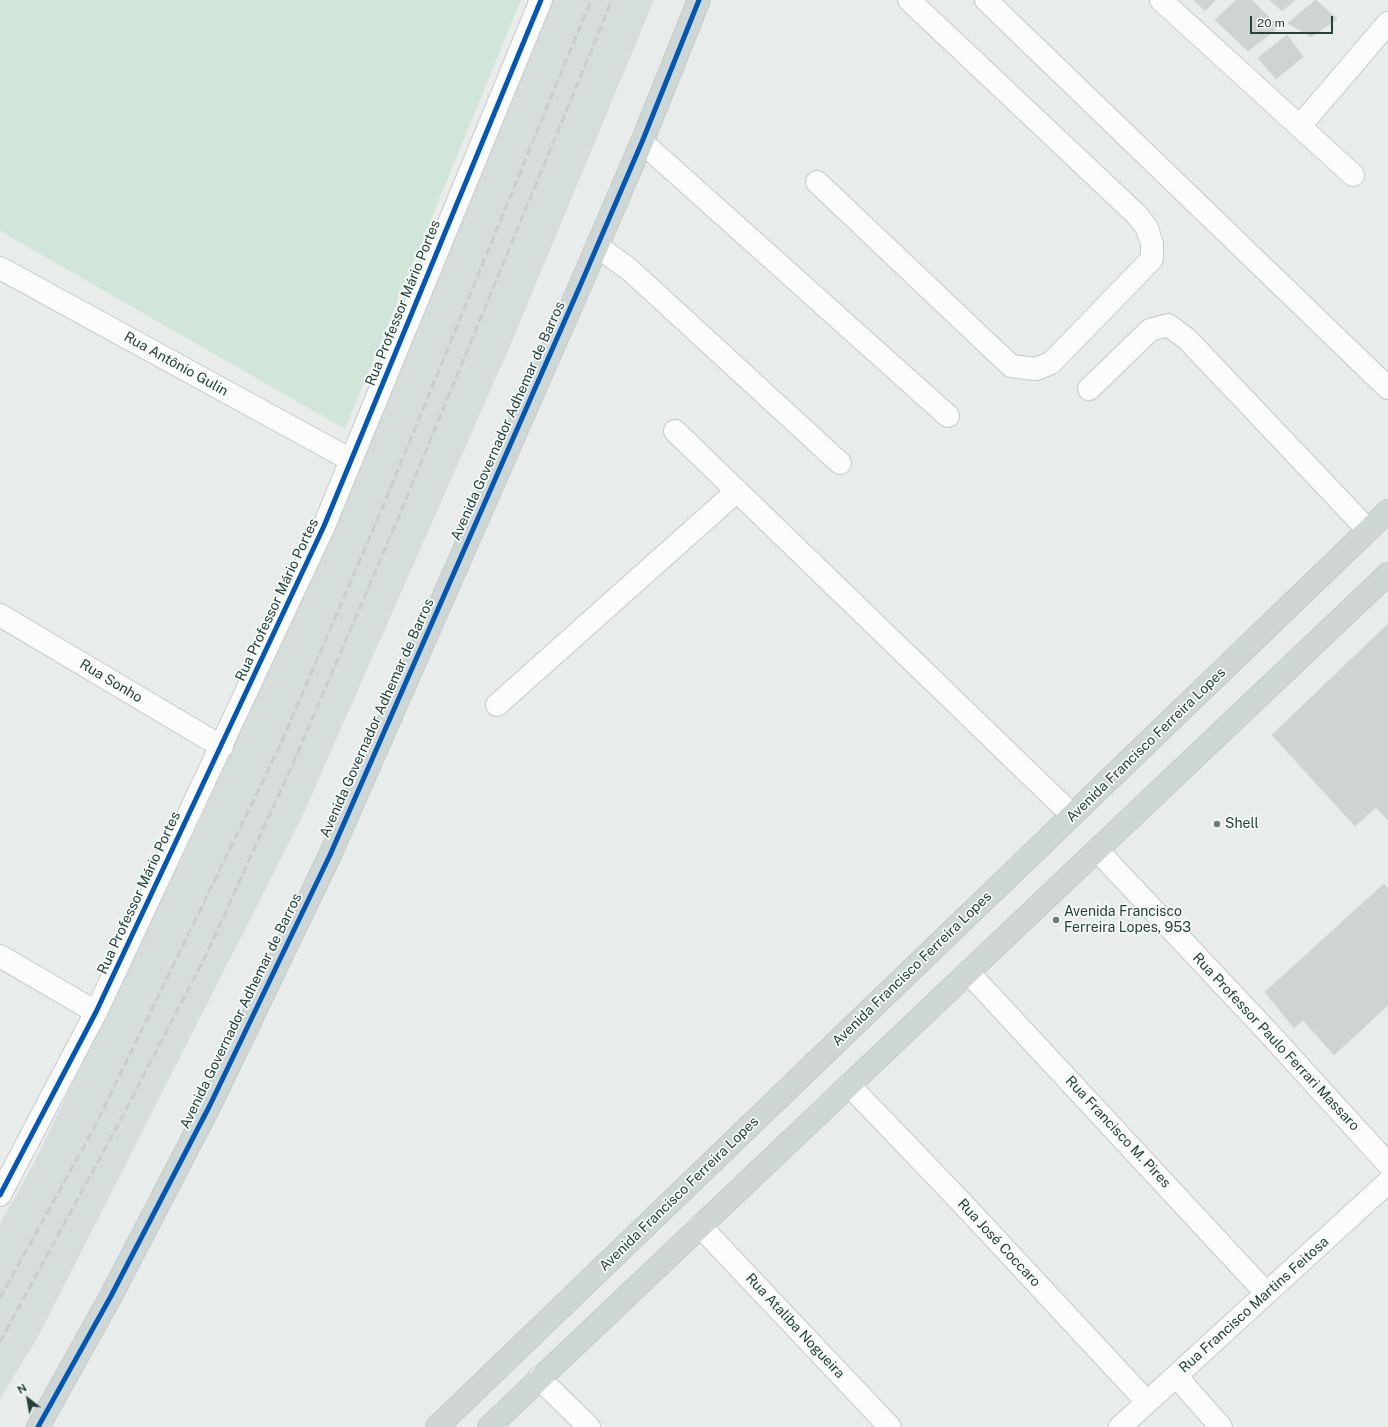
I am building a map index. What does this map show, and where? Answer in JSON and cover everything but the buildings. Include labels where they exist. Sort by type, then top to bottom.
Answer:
[{"type":"main road","name":"Avenida Governador Adhemar de Barros","points":[[38,1427],[111,1296],[207,1112],[330,855],[642,142],[699,0]]},
{"type":"main road","name":"Avenida Francisco Ferreira Lopes","points":[[437,1427],[1388,511]]},
{"type":"main road","points":[[489,1427],[1388,574]]},
{"type":"street","name":"Rua Professor Mário Portes","points":[[0,1195],[96,1012],[222,747],[324,526],[541,0]]},
{"type":"street","points":[[817,182],[1011,366],[1036,369],[1051,363],[1152,259],[1152,244],[1149,233],[1137,215],[909,0]]},
{"type":"street","points":[[986,0],[1388,388]]},
{"type":"street","points":[[1161,0],[1352,175]]},
{"type":"street","points":[[1300,126],[1388,23]]},
{"type":"street","points":[[642,142],[948,416]]},
{"type":"street","points":[[597,246],[630,270],[840,463]]},
{"type":"street","name":"Rua Antônio Gulin","points":[[0,268],[351,460]]},
{"type":"street","points":[[1089,389],[1150,330],[1168,325],[1187,339],[1368,530]]},
{"type":"street","points":[[675,431],[1072,816]]},
{"type":"street","points":[[497,705],[737,491]]},
{"type":"street","name":"Rua Sonho","points":[[0,615],[222,747]]},
{"type":"street","name":"Rua Professor Paulo Ferrari Massaro","points":[[1097,850],[1266,1030],[1388,1164]]},
{"type":"street","points":[[0,956],[96,1012]]},
{"type":"street","name":"Rua Francisco M. Pires","points":[[968,972],[1266,1293]]},
{"type":"street","name":"Rua José Coccaro","points":[[849,1085],[963,1204],[1147,1402]]},
{"type":"street","name":"Rua Francisco Martins Feitosa","points":[[1120,1427],[1388,1182]]},
{"type":"street","name":"Rua Ataliba Nogueira","points":[[700,1226],[890,1427]]},
{"type":"street","points":[[1176,1376],[1221,1427]]},
{"type":"street","points":[[539,1378],[589,1427]]},
{"type":"shaded area","points":[[551,0],[654,0],[510,346],[301,819],[38,1337],[0,1399],[0,1224],[37,1157],[204,811],[299,601]]},
{"type":"green space","points":[[0,0],[521,0],[345,429],[0,231]]},
{"type":"railway","points":[[0,1298],[94,1128],[278,750],[384,504],[591,0]]},
{"type":"railway","points":[[0,1342],[120,1121],[206,955],[295,759],[399,516],[612,0]]},
{"type":"cycle path","points":[[0,1195],[96,1012],[324,526],[541,0]]},
{"type":"cycle path","points":[[38,1427],[111,1296],[210,1105],[330,855],[580,286],[642,142],[699,0]]},
{"type":"place","name":"Shell","points":[[1217,824]]},
{"type":"place","name":"Avenida Francisco Ferreira Lopes, 953","points":[[1056,920]]}]
